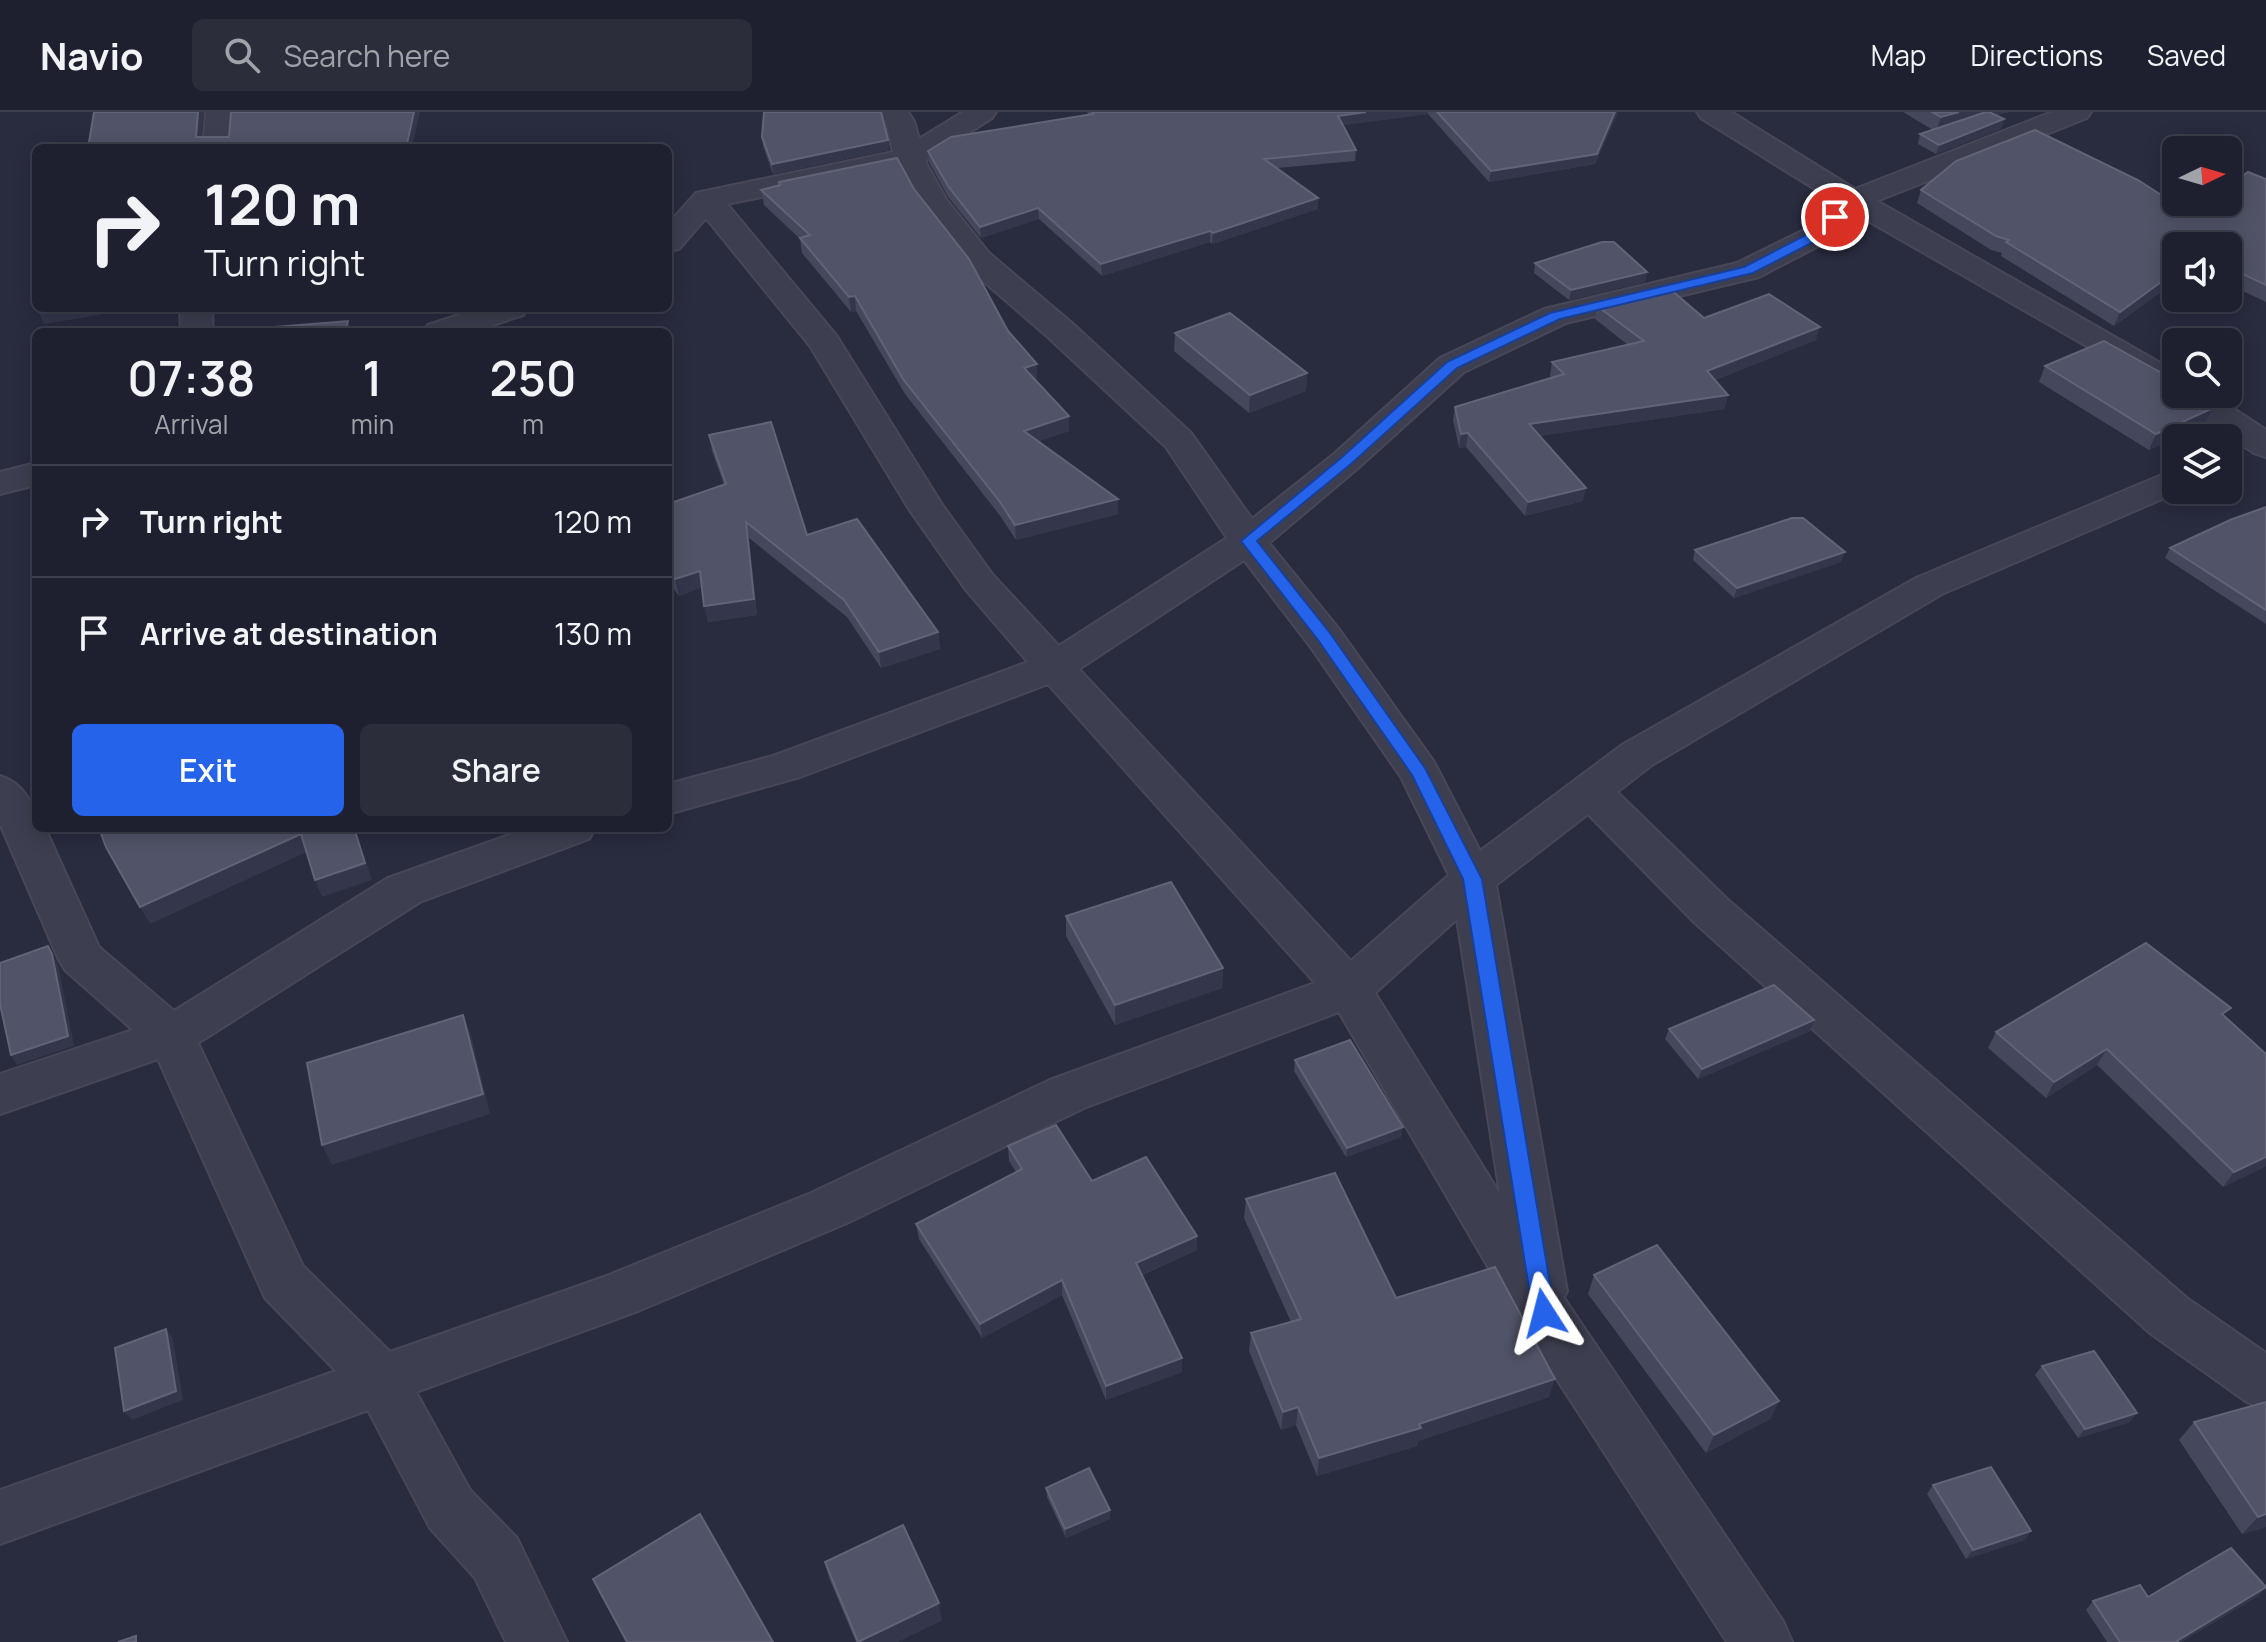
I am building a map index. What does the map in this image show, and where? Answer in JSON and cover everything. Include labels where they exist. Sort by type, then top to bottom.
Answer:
[{"type":"street","points":[[217,144],[220,112]]},
{"type":"street","points":[[893,112],[900,121],[909,158],[933,202],[978,260],[1061,331],[1179,440],[1248,541],[1324,637],[1419,772],[1473,879],[1544,1313]]},
{"type":"street","points":[[672,238],[707,199],[909,158],[982,112]]},
{"type":"street","points":[[1711,112],[1853,200],[2162,378]]},
{"type":"street","points":[[672,798],[785,767],[1056,666],[1248,541],[1346,461],[1452,365],[1555,316],[1748,270],[1817,235],[1853,200],[2077,112]]},
{"type":"street","points":[[707,199],[824,342],[927,509],[979,582],[1211,841],[1349,989],[1544,1313],[1762,1642]]},
{"type":"street","points":[[452,328],[500,312]]},
{"type":"street","points":[[2210,408],[2264,442]]},
{"type":"street","points":[[2242,451],[2264,442]]},
{"type":"street","points":[[0,483],[32,475]]},
{"type":"street","points":[[0,1517],[619,1295],[829,1208],[1067,1094],[1349,989],[1473,879],[1637,755],[1929,586],[2162,486]]},
{"type":"street","points":[[1590,790],[1711,911],[2169,1316],[2266,1384]]},
{"type":"street","points":[[0,791],[20,821],[81,958],[171,1036],[284,1282],[380,1379],[450,1509],[496,1558],[537,1642]]},
{"type":"street","points":[[0,1094],[171,1036],[404,890],[563,832]]},
{"type":"building","points":[[94,112],[198,112],[196,137],[229,137],[231,112],[414,112],[407,144],[89,144]]},
{"type":"building","points":[[764,112],[881,112],[888,140],[772,164],[762,137]]},
{"type":"building","points":[[1092,112],[1366,112],[1338,116],[1356,150],[1264,159],[1318,198],[1213,233],[1210,231],[1101,264],[1038,208],[980,227],[948,186],[928,151],[951,137]]},
{"type":"building","points":[[1437,112],[1615,112],[1597,154],[1491,171]]},
{"type":"building","points":[[1932,112],[1959,112],[1941,117]]},
{"type":"building","points":[[1986,112],[2004,119],[1939,145],[1920,134]]},
{"type":"building","points":[[2035,130],[2138,180],[2162,195],[2162,216],[2242,216],[2242,176],[2248,172],[2266,179],[2266,285],[2242,274],[2242,232],[2162,232],[2162,281],[2120,312],[2006,242],[2009,240],[1996,236],[1921,190],[1956,161]]},
{"type":"building","points":[[897,158],[914,189],[969,259],[1008,331],[1037,364],[1024,368],[1069,416],[1024,431],[1118,499],[1015,525],[903,379],[855,296],[849,297],[800,238],[810,235],[761,190],[780,185],[779,182]]},
{"type":"building","points":[[1602,242],[1614,242],[1647,272],[1571,290],[1535,263]]},
{"type":"building","points":[[1670,289],[1704,318],[1769,294],[1820,327],[1707,371],[1728,395],[1529,424],[1586,488],[1528,502],[1468,433],[1461,434],[1455,407],[1564,374],[1552,362],[1644,341],[1597,306]]},
{"type":"building","points":[[1230,313],[1307,373],[1250,395],[1175,333]]},
{"type":"building","points":[[348,321],[346,328],[275,327]]},
{"type":"building","points":[[2104,341],[2162,373],[2162,408],[2213,408],[2178,424],[2162,424],[2162,431],[2156,434],[2045,366]]},
{"type":"building","points":[[771,422],[807,535],[857,519],[938,632],[879,652],[844,600],[746,522],[754,599],[704,606],[700,571],[675,579],[672,575],[672,503],[726,484],[709,435]]},
{"type":"building","points":[[2266,507],[2266,610],[2170,548],[2230,520]]},
{"type":"building","points":[[1792,518],[1803,518],[1845,552],[1737,588],[1695,550]]},
{"type":"building","points":[[100,832],[355,832],[365,863],[315,880],[301,834],[140,907]]},
{"type":"building","points":[[1171,882],[1223,968],[1115,1005],[1066,916]]},
{"type":"building","points":[[2146,943],[2231,1008],[2222,1014],[2266,1054],[2266,1157],[2234,1172],[2107,1049],[2054,1082],[1996,1032]]},
{"type":"building","points":[[48,946],[68,1036],[11,1055],[0,1004],[0,963]]},
{"type":"building","points":[[1774,985],[1814,1020],[1702,1069],[1669,1029]]},
{"type":"building","points":[[463,1015],[483,1094],[322,1145],[307,1063]]},
{"type":"building","points":[[1350,1040],[1403,1127],[1347,1148],[1295,1060]]},
{"type":"building","points":[[1056,1125],[1092,1181],[1146,1157],[1197,1236],[1136,1263],[1182,1358],[1106,1386],[1062,1280],[980,1324],[916,1224],[1022,1169],[1008,1146]]},
{"type":"building","points":[[1335,1173],[1396,1298],[1495,1267],[1555,1379],[1419,1424],[1421,1428],[1319,1458],[1298,1407],[1283,1412],[1251,1333],[1301,1319],[1246,1199]]},
{"type":"building","points":[[1657,1245],[1779,1401],[1714,1435],[1594,1275]]},
{"type":"building","points":[[166,1329],[176,1391],[124,1411],[115,1348]]},
{"type":"building","points":[[2094,1351],[2137,1413],[2085,1429],[2042,1366]]},
{"type":"building","points":[[2266,1402],[2266,1514],[2258,1517],[2194,1422]]},
{"type":"building","points":[[1991,1467],[2031,1531],[1973,1550],[1933,1485]]},
{"type":"building","points":[[1089,1468],[1110,1510],[1065,1529],[1046,1488]]},
{"type":"building","points":[[700,1514],[773,1642],[627,1642],[593,1579]]},
{"type":"building","points":[[903,1525],[939,1603],[858,1642],[825,1562]]},
{"type":"building","points":[[2231,1548],[2266,1587],[2178,1642],[2120,1642],[2093,1601],[2140,1585],[2148,1597]]},
{"type":"building","points":[[136,1636],[136,1642],[118,1642]]},
{"type":"route","points":[[1544,1313],[1473,879],[1419,772],[1324,637],[1248,541],[1346,461],[1452,365],[1555,316],[1748,270],[1817,235],[1835,217]]}]
